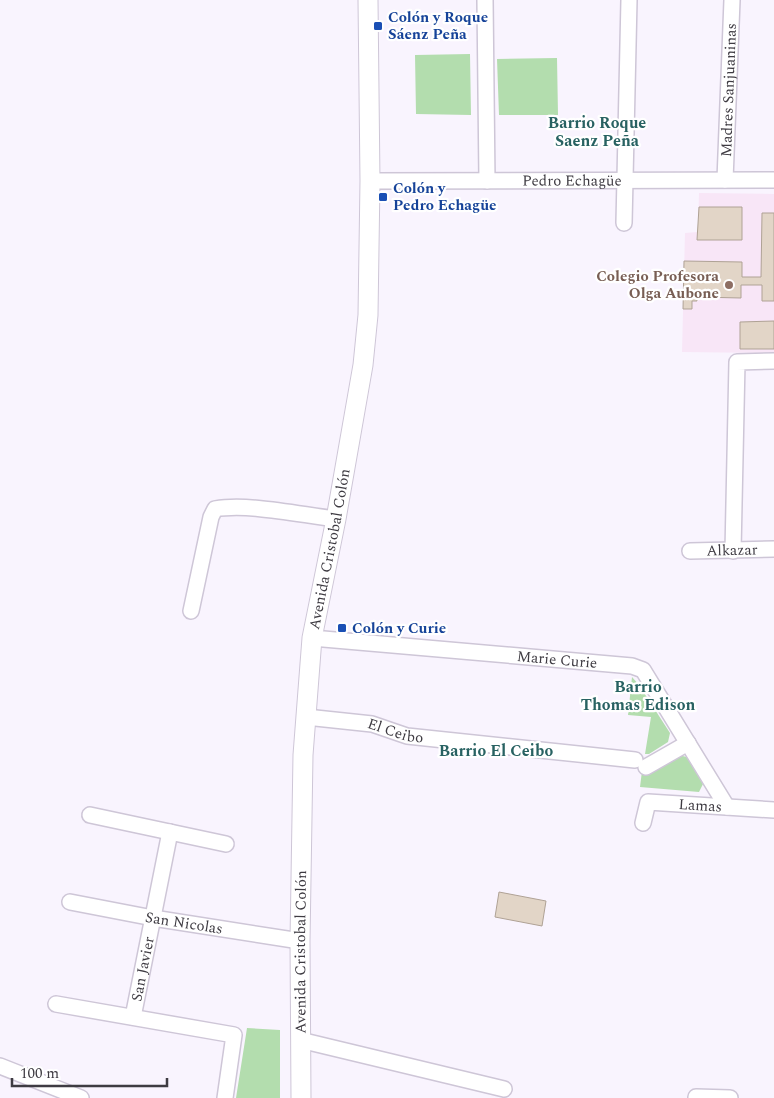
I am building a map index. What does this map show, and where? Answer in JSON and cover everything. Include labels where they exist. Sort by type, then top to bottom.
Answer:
[{"type":"main road","name":"Avenida Cristobal Colón","points":[[301,1098],[300,941],[303,755],[312,638],[336,519],[363,365],[368,315],[370,181],[368,0]]},
{"type":"street","points":[[485,0],[487,181]]},
{"type":"street","points":[[624,223],[629,0]]},
{"type":"street","name":"Madres Sanjuaninas","points":[[725,180],[732,0]]},
{"type":"street","name":"Pedro Echagüe","points":[[370,181],[774,180]]},
{"type":"street","points":[[733,551],[737,362],[774,361]]},
{"type":"street","points":[[191,611],[211,517],[215,509],[227,507],[246,508],[336,519]]},
{"type":"street","name":"Alkazar","points":[[690,551],[774,549]]},
{"type":"street","name":"Marie Curie","points":[[312,638],[632,666],[643,670],[727,807]]},
{"type":"street","name":"El Ceibo","points":[[306,717],[372,724],[407,736],[640,763],[688,743]]},
{"type":"street","name":"Lamas","points":[[643,823],[648,802],[774,810]]},
{"type":"street","points":[[90,815],[226,844]]},
{"type":"street","name":"San Javier","points":[[133,1017],[170,832]]},
{"type":"street","name":"San Nicolas","points":[[70,902],[153,918],[300,941]]},
{"type":"street","points":[[56,1004],[234,1035],[226,1098]]},
{"type":"street","points":[[300,1040],[504,1089]]},
{"type":"street","points":[[0,1066],[81,1098]]},
{"type":"street","points":[[696,1097],[730,1098]]},
{"type":"shaded area","name":"Colegio Profesora Olga Aubone","points":[[699,193],[774,194],[774,353],[682,352],[685,233],[698,232]]},
{"type":"green space","points":[[470,54],[471,115],[416,114],[415,55]]},
{"type":"green space","points":[[557,58],[558,115],[499,115],[497,59]]},
{"type":"green space","points":[[632,677],[670,733],[668,742],[649,754],[645,754],[651,717],[628,715]]},
{"type":"green space","points":[[678,755],[687,757],[703,784],[699,792],[640,787],[642,771]]},
{"type":"green space","points":[[247,1028],[280,1030],[280,1098],[236,1098]]},
{"type":"building","points":[[699,207],[742,207],[742,240],[697,240]]},
{"type":"building","points":[[762,213],[774,213],[774,301],[762,301],[762,285],[741,285],[741,298],[697,297],[697,301],[692,301],[692,309],[683,309],[684,261],[742,262],[742,277],[761,277]]},
{"type":"building","points":[[774,321],[774,349],[740,349],[740,322]]},
{"type":"building","points":[[499,892],[546,901],[542,926],[495,917]]},
{"type":"place","name":"Colón y Roque Sáenz Peña","points":[[378,26]]},
{"type":"place","name":"Colón y Pedro Echagüe","points":[[383,197]]},
{"type":"place","name":"Colegio Profesora Olga Aubone","points":[[729,285]]},
{"type":"place","name":"Colón y Curie","points":[[342,628]]},
{"type":"district","name":"Barrio Roque Saenz Peña","points":[[597,131]]},
{"type":"district","name":"Barrio Thomas Edison","points":[[638,695]]},
{"type":"district","name":"Barrio El Ceibo","points":[[496,750]]}]
